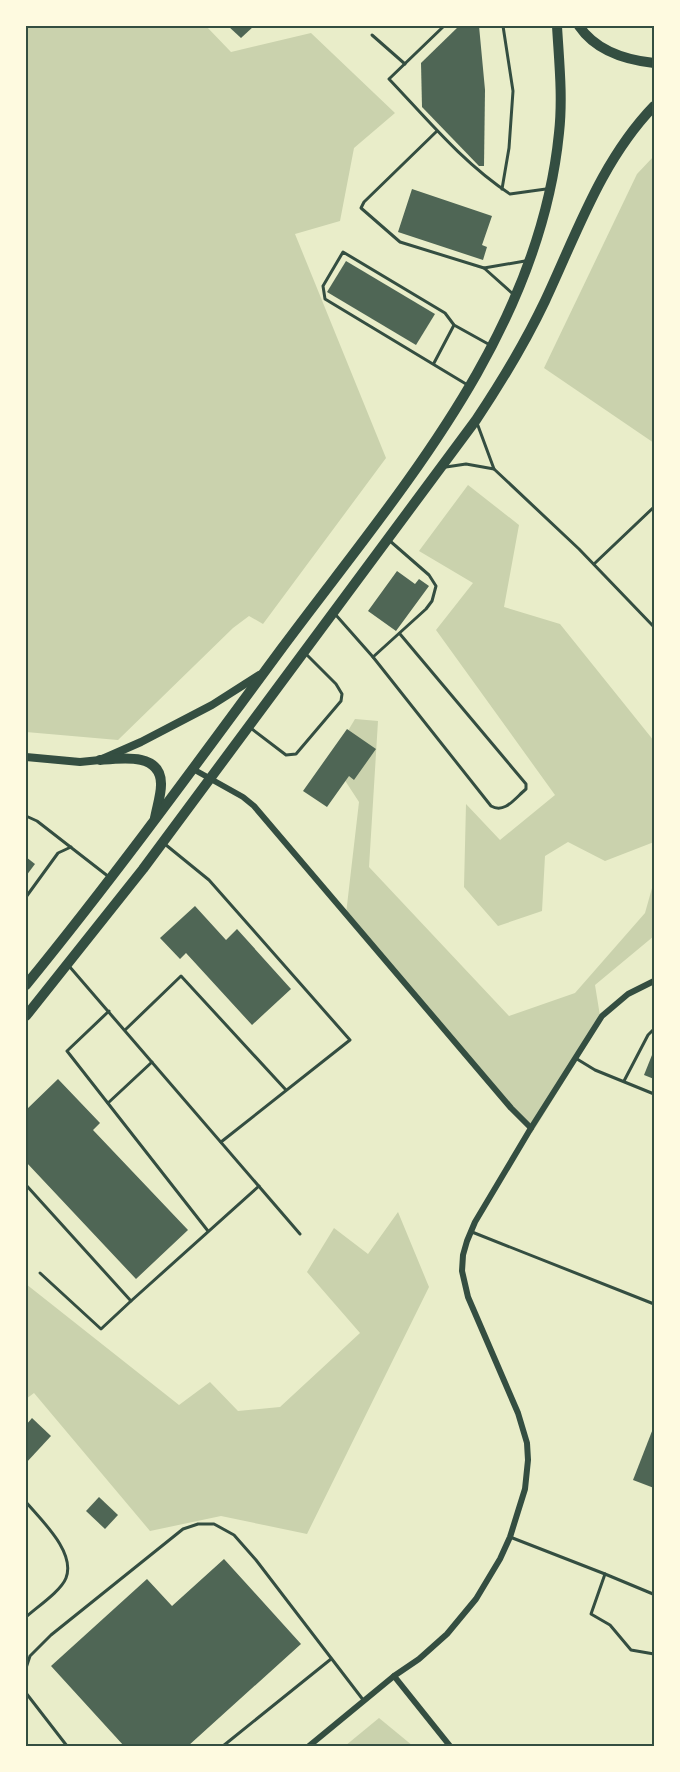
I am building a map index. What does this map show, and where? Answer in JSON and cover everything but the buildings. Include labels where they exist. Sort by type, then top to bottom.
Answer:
[{"type":"main road","points":[[26,986],[155,820],[267,669],[431,447],[470,386],[515,296],[542,224],[559,133],[561,101],[557,26]]},
{"type":"main road","points":[[579,26],[598,45],[609,51],[628,59],[654,63]]},
{"type":"main road","points":[[26,1016],[163,843],[476,420],[519,351],[544,302],[593,193],[617,152],[654,106]]},
{"type":"main road","points":[[100,760],[141,759],[155,767],[160,775],[161,784],[155,820]]},
{"type":"street","points":[[26,758],[80,762],[100,760],[141,742],[212,705],[267,669]]},
{"type":"street","points":[[193,769],[243,797],[254,806],[531,1128]]},
{"type":"street","points":[[309,1746],[447,1634],[489,1579],[510,1537],[526,1482],[527,1443],[518,1413],[465,1287],[462,1271],[463,1256],[471,1231],[531,1128],[602,1016],[612,1005],[628,994],[654,981]]},
{"type":"street","points":[[394,1676],[450,1746]]},
{"type":"lane","points":[[444,26],[389,79],[437,131],[490,182],[510,194],[550,188]]},
{"type":"lane","points":[[502,189],[509,148],[513,91],[503,26]]},
{"type":"lane","points":[[372,35],[405,64]]},
{"type":"lane","points":[[437,131],[364,202],[361,208],[400,242],[484,268],[515,296]]},
{"type":"lane","points":[[470,386],[325,299],[323,286],[343,252],[445,313],[454,325],[492,346]]},
{"type":"lane","points":[[484,268],[530,260]]},
{"type":"lane","points":[[434,363],[454,325]]},
{"type":"lane","points":[[476,420],[494,469],[594,564],[654,627]]},
{"type":"lane","points":[[440,468],[466,464],[494,469]]},
{"type":"lane","points":[[594,564],[654,507]]},
{"type":"lane","points":[[373,657],[426,609],[432,601],[436,586],[429,574],[387,539]]},
{"type":"lane","points":[[334,613],[373,657],[491,806],[497,810],[503,810],[526,789],[526,784],[400,634]]},
{"type":"lane","points":[[249,726],[286,756],[296,754],[341,701],[342,694],[336,684],[304,652]]},
{"type":"lane","points":[[26,816],[37,821],[110,878]]},
{"type":"lane","points":[[163,843],[209,880],[350,1040],[221,1142]]},
{"type":"lane","points":[[26,897],[58,853],[71,847]]},
{"type":"lane","points":[[68,964],[300,1234]]},
{"type":"lane","points":[[125,1030],[181,976],[286,1090]]},
{"type":"lane","points":[[109,1011],[67,1051],[208,1231]]},
{"type":"lane","points":[[624,1081],[648,1035],[654,1029]]},
{"type":"lane","points":[[576,1058],[595,1070],[654,1094]]},
{"type":"lane","points":[[108,1103],[152,1062]]},
{"type":"lane","points":[[26,1185],[131,1300]]},
{"type":"lane","points":[[40,1273],[100,1329],[259,1186]]},
{"type":"lane","points":[[471,1231],[654,1304]]},
{"type":"lane","points":[[26,1502],[58,1541],[69,1562],[66,1579],[50,1597],[26,1617]]},
{"type":"lane","points":[[26,1668],[30,1656],[51,1635],[183,1529],[198,1524],[214,1524],[234,1535],[256,1560],[364,1701]]},
{"type":"lane","points":[[510,1537],[653,1594]]},
{"type":"lane","points":[[605,1575],[591,1614],[610,1625],[631,1650],[654,1654]]},
{"type":"lane","points":[[223,1746],[331,1658]]},
{"type":"lane","points":[[26,1693],[67,1746]]},
{"type":"green space","points":[[26,26],[206,26],[231,52],[311,33],[395,113],[354,148],[340,221],[295,234],[386,458],[263,624],[249,616],[233,628],[118,740],[26,732]]},
{"type":"green space","points":[[654,156],[654,443],[544,368],[637,174]]},
{"type":"green space","points":[[468,485],[519,525],[504,607],[560,624],[654,741],[654,842],[605,861],[568,842],[545,856],[542,911],[498,926],[464,887],[466,804],[500,840],[555,795],[436,630],[473,583],[419,551]]},
{"type":"green space","points":[[355,719],[378,721],[369,867],[509,1016],[575,993],[645,913],[654,881],[654,936],[595,985],[601,1022],[532,1133],[346,914],[359,802],[331,759]]},
{"type":"green space","points":[[398,1212],[429,1287],[307,1534],[221,1516],[150,1531],[34,1393],[26,1399],[26,1284],[179,1405],[210,1382],[238,1411],[280,1407],[360,1333],[307,1272],[334,1228],[368,1254]]},
{"type":"green space","points":[[379,1718],[413,1746],[345,1746]]}]
